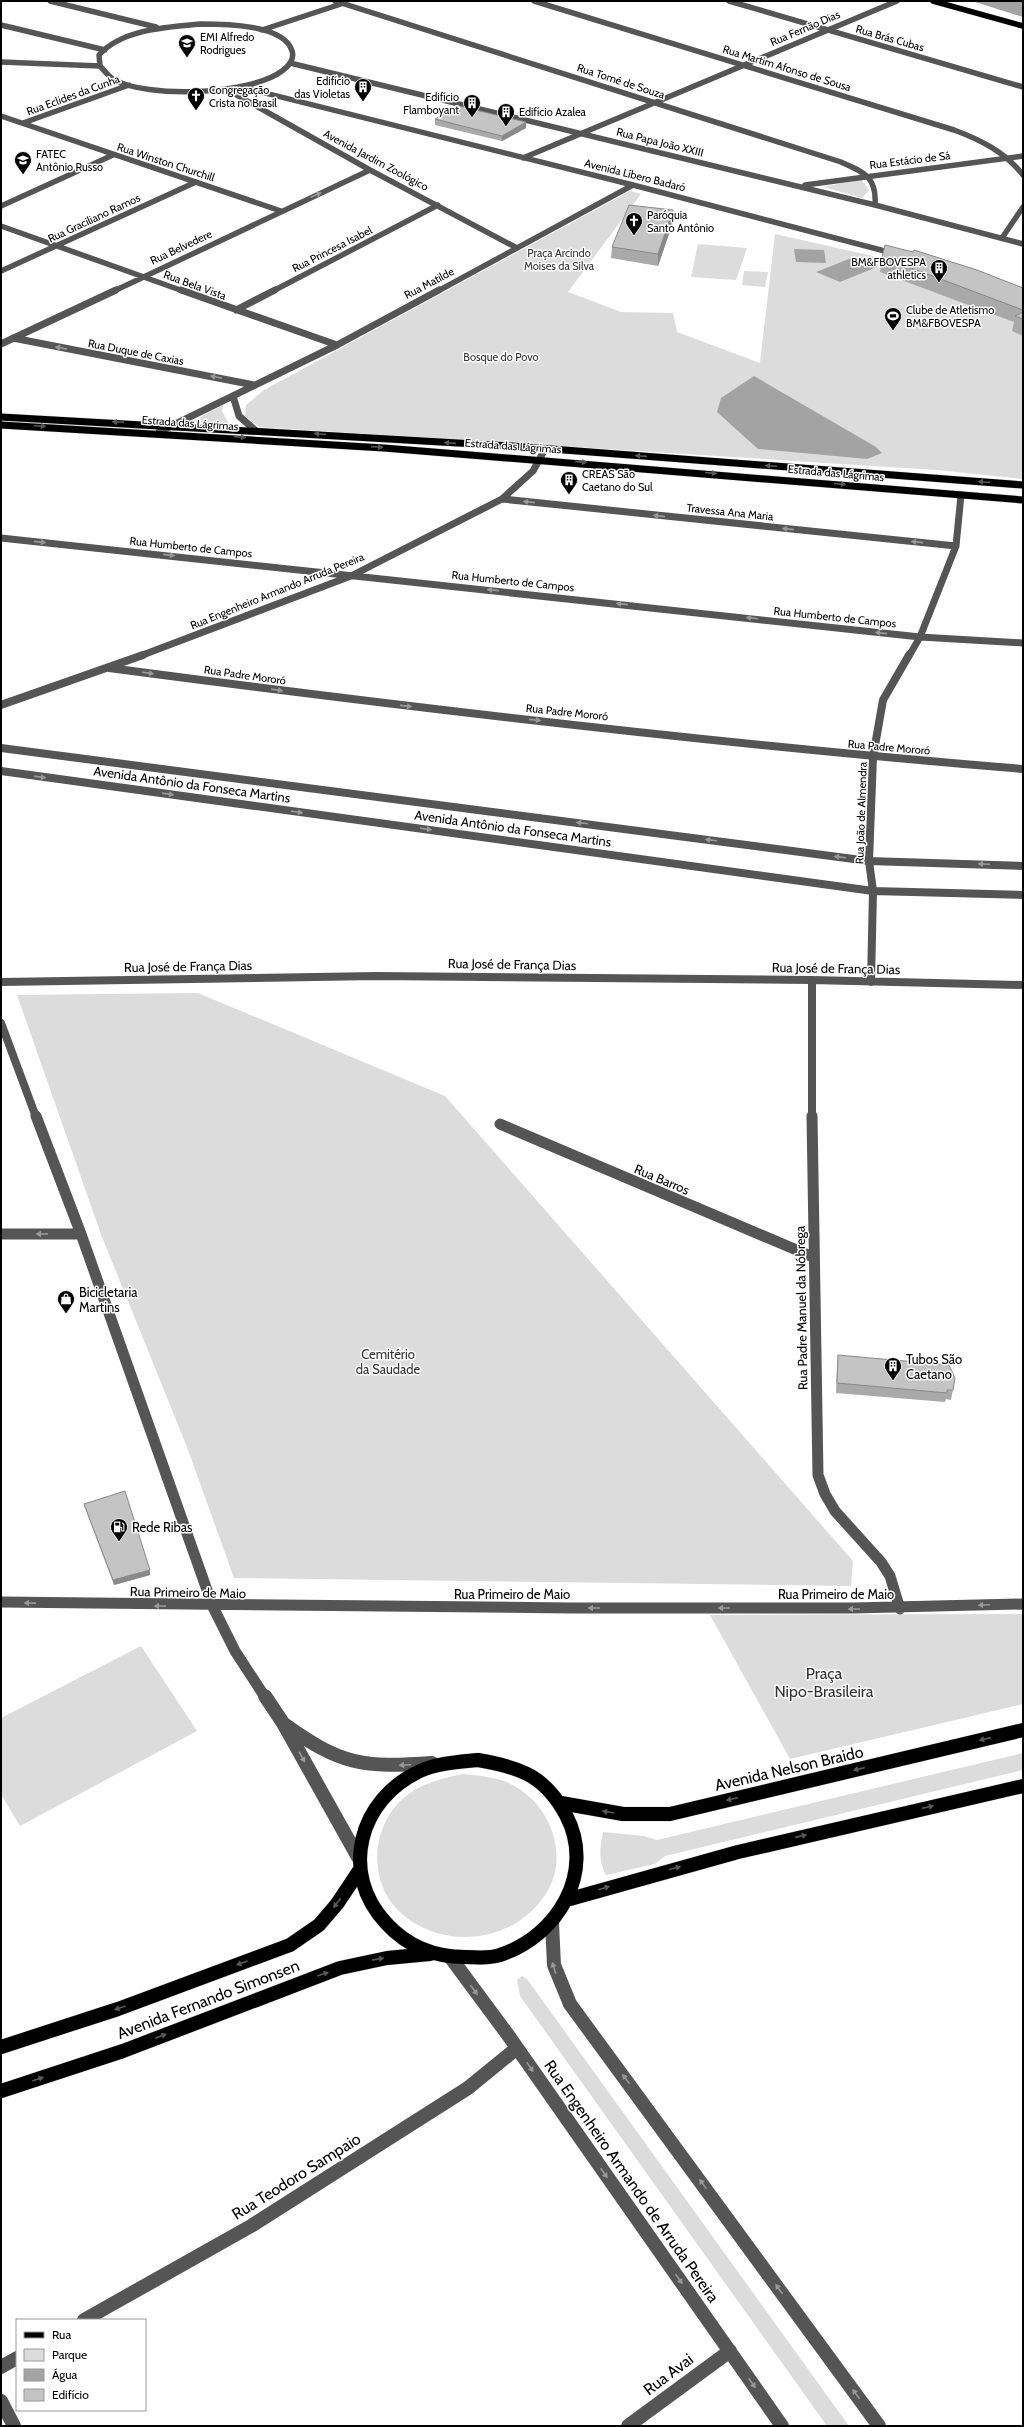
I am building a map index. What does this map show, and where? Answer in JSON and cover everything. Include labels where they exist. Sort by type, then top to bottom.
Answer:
[{"type":"main road","points":[[933,1],[1023,26]]},
{"type":"main road","name":"Estrada das Lágrimas","points":[[1,417],[174,424],[545,449],[1023,485]]},
{"type":"main road","name":"Estrada das Lágrimas","points":[[1,425],[159,432],[542,459],[1023,500]]},
{"type":"main road","name":"Avenida Nelson Braido","points":[[561,1803],[623,1814],[670,1814],[1023,1730]]},
{"type":"main road","points":[[478,1760],[510,1766],[539,1781],[561,1803],[576,1833],[579,1860],[579,1866],[570,1899],[552,1923],[532,1940],[500,1956],[451,1958],[431,1954],[403,1941],[381,1922],[366,1898],[359,1871],[358,1857],[366,1825],[384,1797],[412,1775],[444,1763],[478,1760]]},
{"type":"main road","points":[[570,1899],[637,1877],[773,1843],[1023,1786]]},
{"type":"main road","name":"Avenida Fernando Simonsen","points":[[1,2047],[118,2009],[290,1945],[319,1925],[337,1904],[359,1871]]},
{"type":"main road","name":"Avenida Fernando Simonsen","points":[[1,2091],[123,2051],[340,1968],[386,1958],[431,1954]]},
{"type":"street","points":[[50,1],[160,28]]},
{"type":"street","name":"Rua Tomé de Souza","points":[[335,1],[841,162],[868,175]]},
{"type":"street","points":[[262,30],[349,1]]},
{"type":"street","name":"Rua Martim Afonso de Sousa","points":[[534,1],[928,121],[965,135],[1008,158],[1023,175]]},
{"type":"street","name":"Rua Brás Cubas","points":[[729,1],[1023,87]]},
{"type":"street","name":"Rua Fernão Dias","points":[[523,158],[897,1]]},
{"type":"street","points":[[1,62],[87,67],[100,66],[99,59],[105,50],[113,43],[129,36],[160,28],[213,24],[262,30],[282,39],[291,46],[294,55],[290,63]]},
{"type":"street","points":[[1,25],[105,50]]},
{"type":"street","name":"Avenida Líbero Badaró","points":[[100,66],[110,76],[130,85],[172,92],[241,87],[263,80],[280,72],[290,63]]},
{"type":"street","name":"Rua Papa João XXIII","points":[[290,63],[799,186],[1023,244]]},
{"type":"street","name":"Rua Eclides da Cunha","points":[[23,124],[130,85]]},
{"type":"street","name":"Avenida Líbero Badaró","points":[[241,87],[633,184],[906,257]]},
{"type":"street","name":"Avenida Jardim Zoológico","points":[[226,89],[370,170],[517,248]]},
{"type":"street","name":"Rua Winston Churchill","points":[[1,116],[280,211]]},
{"type":"street","points":[[1,206],[113,155]]},
{"type":"street","name":"Rua Estácio de Sá","points":[[799,186],[868,175],[1023,156]]},
{"type":"street","name":"Rua Belvedere","points":[[1,344],[280,211],[370,170]]},
{"type":"street","points":[[868,175],[875,187],[875,205]]},
{"type":"street","name":"Rua Graciliano Ramos","points":[[1,271],[196,182]]},
{"type":"street","name":"Rua Matilde","points":[[159,432],[233,396],[254,384],[337,345],[633,184]]},
{"type":"street","name":"Rua Princesa Isabel","points":[[236,310],[438,205]]},
{"type":"street","points":[[1002,238],[1023,207]]},
{"type":"street","name":"Rua Bela Vista","points":[[1,226],[337,345]]},
{"type":"street","name":"Rua Duque de Caxias","points":[[13,338],[254,384]]},
{"type":"street","points":[[233,396],[236,413],[241,420],[255,430]]},
{"type":"street","name":"Rua Engenheiro Armando Arruda Pereira","points":[[1,705],[109,668],[352,576],[502,499],[523,482],[542,459],[545,449]]},
{"type":"street","name":"Rua João de Almendra","points":[[871,982],[873,891],[869,861],[873,757],[883,700],[920,637],[956,546],[961,495]]},
{"type":"street","name":"Travessa Ana Maria","points":[[502,499],[956,546]]},
{"type":"street","name":"Rua Humberto de Campos","points":[[1,538],[920,637],[1023,643]]},
{"type":"street","name":"Rua Padre Mororó","points":[[109,668],[320,696],[873,757],[1023,768]]},
{"type":"street","name":"Rua Engenheiro Armando Arruda Pereira","points":[[1,711],[34,694]]},
{"type":"street","name":"Avenida Antônio da Fonseca Martins","points":[[1,748],[869,861],[1023,866]]},
{"type":"street","name":"Avenida Antônio da Fonseca Martins","points":[[1,771],[873,891],[1023,895]]},
{"type":"street","name":"Rua José de França Dias","points":[[1,982],[376,976],[812,980],[1023,985]]},
{"type":"street","name":"Rua Padre Manuel da Nóbrega","points":[[812,980],[813,1257],[818,1475],[825,1494],[835,1511],[881,1562],[890,1576],[900,1609]]},
{"type":"street","points":[[1,1023],[80,1234],[213,1607],[235,1651],[283,1723],[358,1857]]},
{"type":"street","name":"Rua Barros","points":[[500,1124],[813,1257]]},
{"type":"street","points":[[1,1234],[80,1234]]},
{"type":"street","name":"Rua Primeiro de Maio","points":[[1,1602],[213,1607],[900,1609],[1023,1604]]},
{"type":"street","points":[[283,1723],[318,1747],[342,1759],[367,1764],[390,1765],[444,1763]]},
{"type":"street","points":[[552,1923],[550,1951],[552,1963],[570,2004],[879,2426]]},
{"type":"street","name":"Rua Engenheiro Armando de Arruda Pereira","points":[[451,1958],[517,2048],[782,2426]]},
{"type":"street","name":"Rua Teodoro Sampaio","points":[[86,2319],[252,2226],[468,2088],[517,2048]]},
{"type":"street","name":"Rua Avai","points":[[628,2426],[730,2351]]},
{"type":"street","points":[[1,2367],[16,2359]]},
{"type":"street","points":[[1,2401],[14,2426]]},
{"type":"green space","points":[[861,179],[869,190],[862,198],[824,187]]},
{"type":"green space","points":[[630,191],[641,194],[568,292],[621,312],[673,313],[677,332],[760,363],[775,234],[931,269],[1023,298],[1023,479],[937,470],[259,427],[245,416],[246,405],[264,390]]},
{"type":"green space","points":[[698,244],[747,248],[736,280],[691,277]]},
{"type":"green space","points":[[744,271],[768,272],[765,287],[742,285]]},
{"type":"green space","points":[[223,405],[222,411],[229,424],[191,422]]},
{"type":"green space","name":"Cemitério da Saudade","points":[[198,993],[445,1096],[853,1561],[851,1586],[234,1578],[187,1447],[102,1237],[17,995]]},
{"type":"green space","name":"Praça Nipo-Brasileira","points":[[1023,1614],[1023,1704],[790,1759],[710,1615]]},
{"type":"green space","points":[[141,1646],[197,1731],[20,1826],[1,1794],[1,1718]]},
{"type":"green space","points":[[1023,1753],[1023,1770],[665,1856],[655,1864],[606,1875],[603,1870],[601,1849],[603,1832],[644,1836],[657,1840]]},
{"type":"green space","points":[[463,1774],[477,1775],[505,1781],[512,1784],[531,1798],[549,1823],[554,1838],[556,1869],[551,1884],[543,1898],[529,1913],[513,1925],[495,1932],[476,1936],[456,1937],[437,1933],[419,1925],[402,1914],[390,1901],[382,1885],[378,1869],[378,1852],[381,1835],[387,1819],[397,1805],[410,1793],[429,1783]]},
{"type":"green space","points":[[522,1976],[527,1979],[849,2426],[827,2426],[520,1996],[517,1980]]},
{"type":"water","points":[[972,1],[1023,2],[1023,17]]},
{"type":"water","points":[[794,249],[824,250],[826,263],[796,262]]},
{"type":"water","points":[[854,257],[877,267],[840,282],[816,272]]},
{"type":"water","points":[[754,376],[876,447],[882,453],[867,459],[758,449],[717,412],[721,398]]},
{"type":"building","points":[[459,106],[526,122],[502,136],[435,119]]},
{"type":"building","points":[[629,205],[673,210],[658,254],[612,247]]},
{"type":"building","points":[[885,245],[913,252],[914,250],[977,270],[1023,288],[1023,310],[882,257]]},
{"type":"building","points":[[1023,312],[1023,319],[1015,316]]},
{"type":"building","name":"Tubos São Caetano","points":[[838,1355],[949,1365],[955,1378],[953,1390],[947,1390],[947,1393],[837,1383]]},
{"type":"building","name":"Rede Ribas","points":[[125,1491],[150,1570],[113,1580],[84,1504]]},
{"type":"place","name":"EMI Alfredo Rodrigues","points":[[187,58]]},
{"type":"place","name":"Edifício das Violetas","points":[[363,102]]},
{"type":"place","name":"Congregação Crista no Brasil","points":[[196,111]]},
{"type":"place","name":"Edifício Flamboyant","points":[[472,118]]},
{"type":"place","name":"Edifício Azalea","points":[[506,127]]},
{"type":"place","name":"FATEC Antônio Russo","points":[[23,175]]},
{"type":"place","name":"Paróquia Santo Antônio","points":[[634,236]]},
{"type":"place","name":"BM&FBOVESPA athletics","points":[[939,283]]},
{"type":"place","name":"Clube de Atletismo BM&FBOVESPA","points":[[893,331]]},
{"type":"place","name":"CREAS São Caetano do Sul","points":[[569,495]]},
{"type":"place","name":"Bicicletaria Martins","points":[[66,1314]]},
{"type":"place","name":"Tubos São Caetano","points":[[893,1381]]},
{"type":"place","name":"Rede Ribas","points":[[119,1542]]},
{"type":"park label","name":"Praça Arcindo Moises da Silva","points":[[559,259]]},
{"type":"park label","name":"Bosque do Povo","points":[[501,357]]}]
